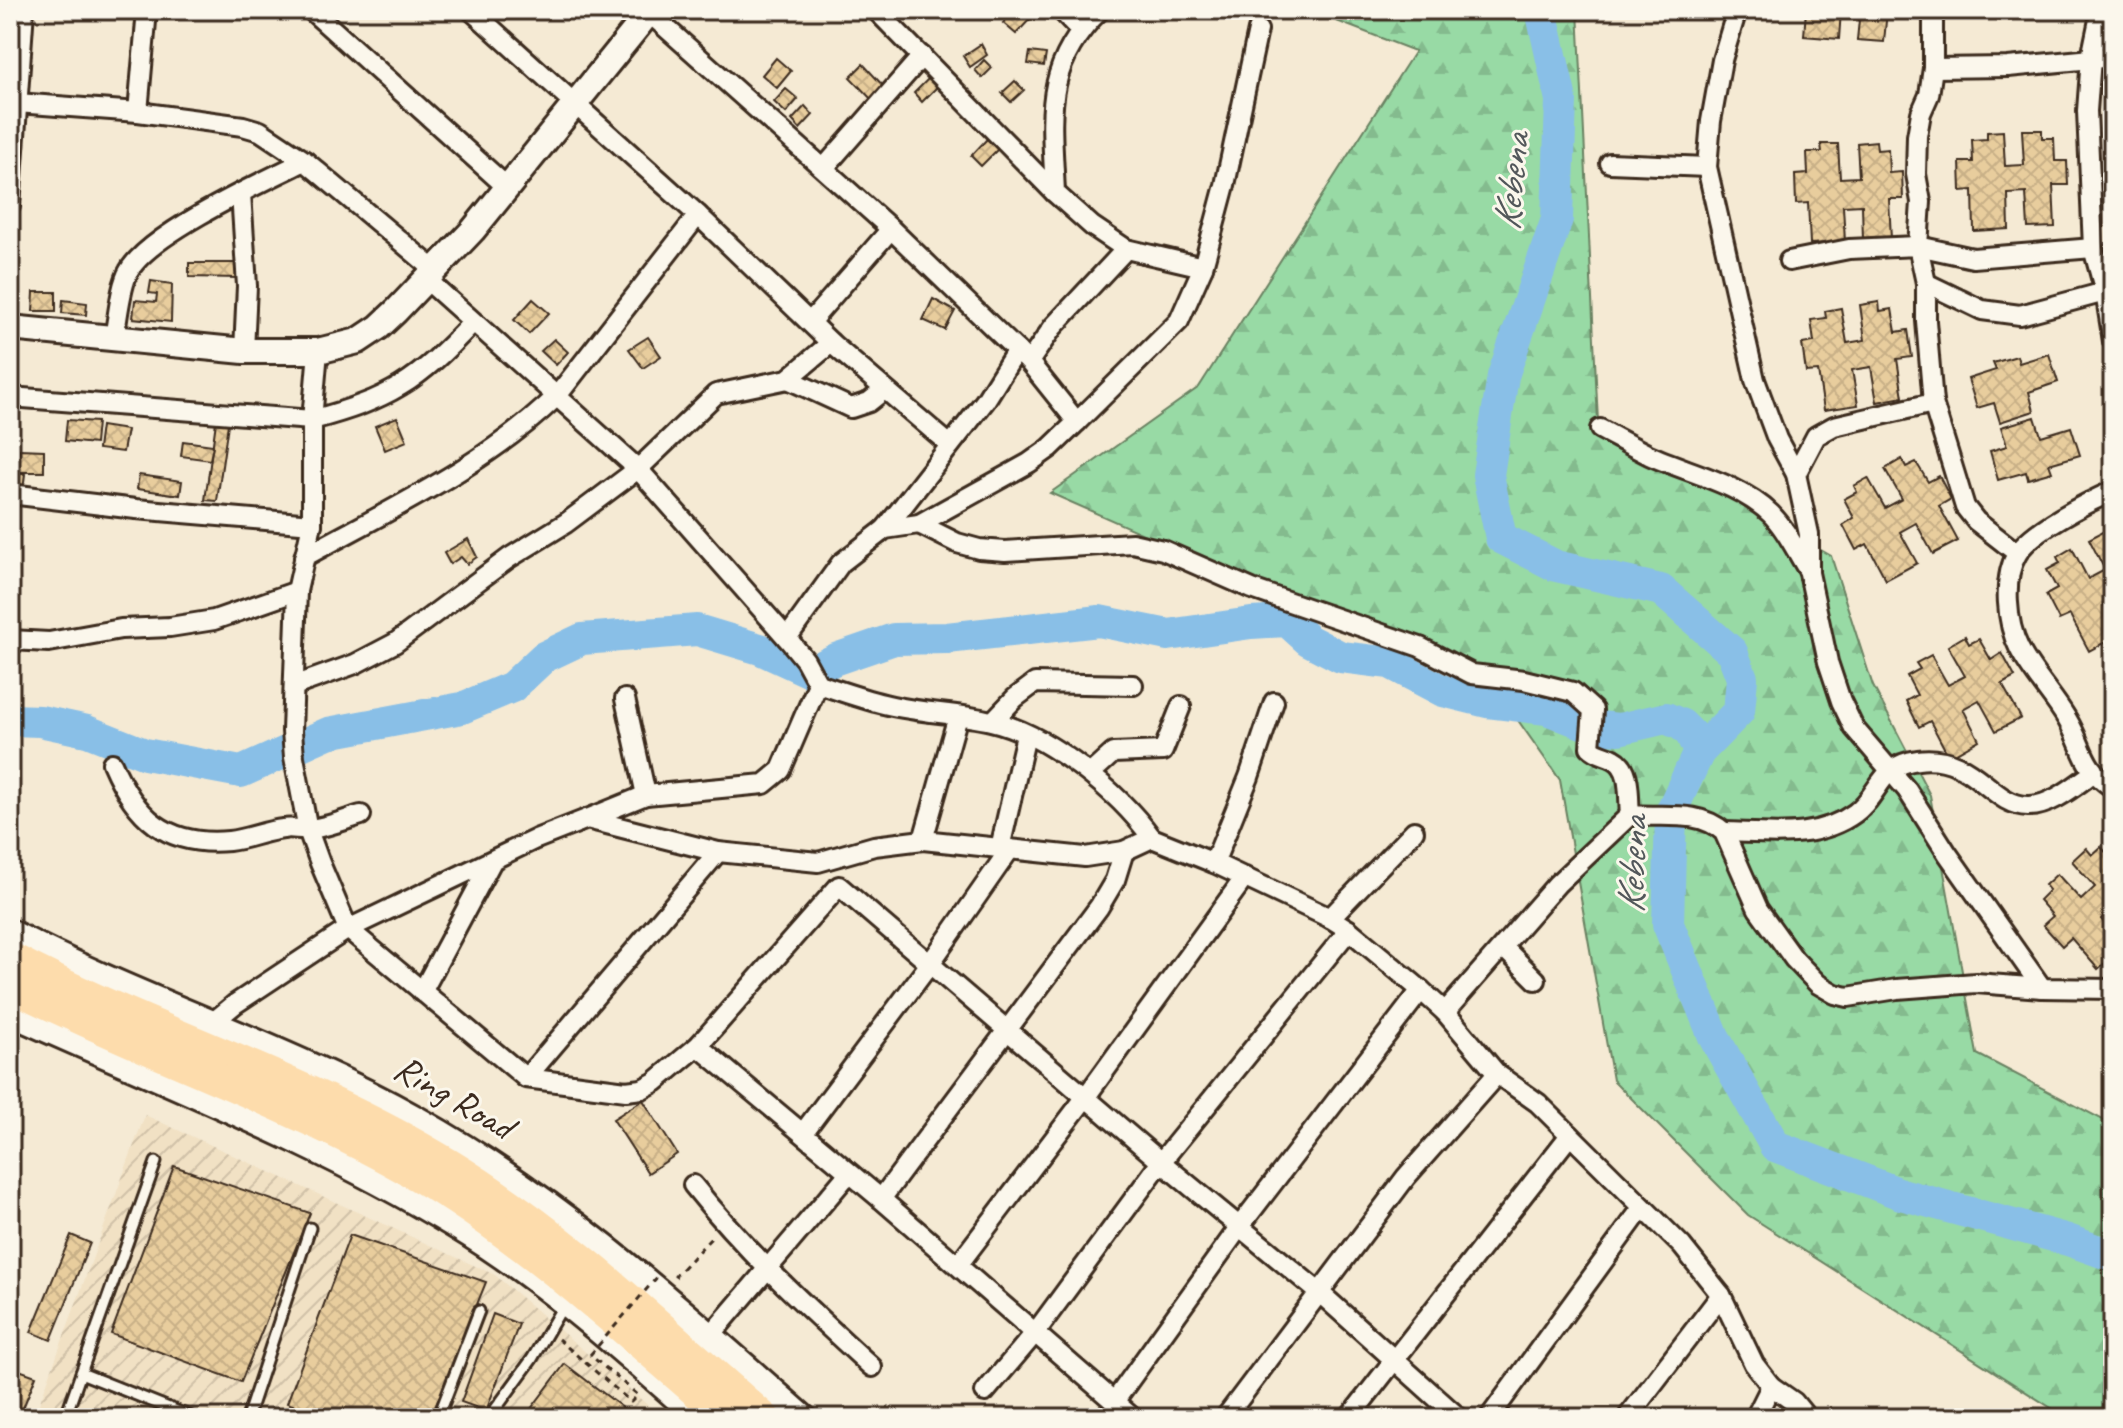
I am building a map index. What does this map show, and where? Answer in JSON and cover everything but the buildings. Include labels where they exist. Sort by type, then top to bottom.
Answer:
[{"type":"highway","name":"Ring Road","points":[[10,958],[74,990],[371,1121],[449,1164],[565,1246],[764,1418]]},
{"type":"highway","points":[[10,985],[332,1131],[430,1183],[480,1214],[545,1264],[727,1418]]},
{"type":"street","points":[[138,112],[147,10]]},
{"type":"street","points":[[311,10],[508,188]]},
{"type":"street","points":[[471,10],[698,215],[831,343],[950,445]]},
{"type":"street","points":[[1061,10],[1080,30]]},
{"type":"street","points":[[1055,193],[1053,97],[1064,59],[1080,30],[1100,10]]},
{"type":"street","points":[[1737,10],[1722,60],[1707,167],[1755,380],[1777,439],[1796,474],[1809,534],[1809,573],[1828,662],[1854,728],[1907,790],[1947,853],[2042,988]]},
{"type":"street","points":[[1933,10],[1933,68],[1917,136],[1916,174],[1921,202],[1918,246],[1926,283],[1933,403],[1965,507],[1976,521],[2017,553]]},
{"type":"street","points":[[2101,10],[2091,58],[2087,111],[2093,248],[2105,292],[2113,341]]},
{"type":"street","points":[[10,328],[244,351],[318,351],[358,341],[432,276],[575,107],[648,11],[891,229],[1023,356],[1077,422]]},
{"type":"street","points":[[883,12],[1055,193],[1092,226],[1126,249],[1203,267]]},
{"type":"street","points":[[10,206],[19,17]]},
{"type":"street","points":[[885,529],[919,524],[1029,463],[1050,448],[1179,321],[1203,267],[1225,185],[1258,30]]},
{"type":"street","points":[[824,168],[922,56]]},
{"type":"street","points":[[1933,68],[2008,67],[2113,57]]},
{"type":"street","points":[[17,103],[138,112],[243,126],[260,131],[305,161],[432,276],[473,322],[638,469],[787,638],[812,673],[887,705],[993,721],[1056,750],[1127,806],[1152,838],[1214,863],[1330,918],[1421,990],[1445,1012],[1497,1074],[1538,1103],[1682,1246],[1721,1295],[1754,1364],[1771,1386],[1794,1402],[1807,1418]]},
{"type":"street","points":[[114,337],[127,274],[137,259],[203,214],[305,161]]},
{"type":"street","points":[[1610,163],[1707,167]]},
{"type":"street","points":[[241,193],[247,286],[244,351]]},
{"type":"street","points":[[304,557],[494,447],[533,419],[557,396],[698,215]]},
{"type":"street","points":[[811,321],[891,229]]},
{"type":"street","points":[[1789,261],[1849,249],[1918,246],[1973,258],[2093,248]]},
{"type":"street","points":[[787,638],[835,569],[885,529],[1023,356],[1126,249]]},
{"type":"street","points":[[1926,283],[1982,310],[2020,315],[2105,292]]},
{"type":"street","points":[[10,397],[312,420],[363,405],[411,381],[441,356],[473,322]]},
{"type":"street","points":[[294,686],[355,664],[395,643],[509,558],[566,523],[638,469],[716,394],[788,379],[831,343]]},
{"type":"street","points":[[318,351],[312,420],[312,524],[297,591],[292,731],[308,830],[348,929],[526,1078],[626,1091],[642,1089],[698,1046],[839,886]]},
{"type":"street","points":[[788,379],[851,408],[869,402],[884,390]]},
{"type":"street","points":[[1796,474],[1816,436],[1834,426],[1933,403]]},
{"type":"street","points":[[1600,429],[1649,455],[1717,482],[1769,512],[1782,527],[1809,573]]},
{"type":"street","points":[[2113,491],[2061,517],[2017,553],[2011,570],[2009,592],[2010,630],[2020,651],[2067,719],[2083,758],[2093,773],[2113,788]]},
{"type":"street","points":[[10,494],[136,509],[312,524]]},
{"type":"street","points":[[919,524],[957,543],[979,549],[1005,551],[1132,543],[1163,550],[1252,589],[1420,647],[1472,674],[1524,680],[1573,692],[1589,704],[1594,718],[1589,739],[1594,751],[1618,761],[1624,767],[1630,815]]},
{"type":"street","points":[[10,640],[49,642],[121,629],[170,627],[214,620],[297,591]]},
{"type":"street","points":[[212,1023],[235,1004],[348,929],[536,839],[646,795],[764,784],[773,779],[781,770],[812,673]]},
{"type":"street","points":[[993,721],[1035,683],[1133,685]]},
{"type":"street","points":[[625,699],[646,795]]},
{"type":"street","points":[[1214,863],[1249,777],[1274,702]]},
{"type":"street","points":[[1090,774],[1113,753],[1163,751],[1181,706]]},
{"type":"street","points":[[923,840],[958,716]]},
{"type":"street","points":[[803,1133],[929,965],[1005,848],[1026,735]]},
{"type":"street","points":[[1445,1012],[1557,884],[1630,815],[1703,818],[1724,832],[1806,834],[1824,829],[1853,814],[1866,803],[1889,770],[1914,760],[1940,758],[1958,765],[2015,804],[2030,807],[2050,800],[2093,773]]},
{"type":"street","points":[[112,763],[123,790],[139,813],[160,828],[188,838],[229,841],[287,828],[308,830],[361,815]]},
{"type":"street","points":[[587,819],[718,852],[818,862],[874,846],[923,840],[1085,857],[1124,851],[1152,838]]},
{"type":"street","points":[[1330,918],[1414,831]]},
{"type":"street","points":[[1724,832],[1758,909],[1794,959],[1818,984],[1835,994],[1848,997],[1897,989],[1976,983],[2113,989]]},
{"type":"street","points":[[881,1199],[1099,907],[1115,880],[1124,851]]},
{"type":"street","points":[[526,1078],[718,852]]},
{"type":"street","points":[[818,862],[839,886],[929,965],[1320,1293],[1459,1418]]},
{"type":"street","points":[[422,992],[491,863]]},
{"type":"street","points":[[958,1265],[1085,1098],[1245,877]]},
{"type":"street","points":[[985,1392],[1035,1333],[1161,1162],[1349,930]]},
{"type":"street","name":"Ring Road","points":[[10,932],[70,963],[289,1055],[413,1116],[464,1145],[556,1208],[711,1335],[804,1418]]},
{"type":"street","points":[[1503,947],[1536,980]]},
{"type":"street","points":[[1114,1402],[1240,1226],[1421,990]]},
{"type":"street","points":[[10,1013],[312,1148],[453,1224],[565,1303],[699,1418]]},
{"type":"street","points":[[698,1046],[881,1199],[1133,1418]]},
{"type":"street","points":[[1225,1418],[1406,1177],[1497,1074]]},
{"type":"street","points":[[1349,1418],[1570,1135]]},
{"type":"street","points":[[711,1335],[849,1173]]},
{"type":"street","points":[[693,1185],[724,1225],[767,1270],[872,1367]]},
{"type":"street","points":[[1489,1418],[1642,1208]]},
{"type":"street","points":[[1627,1418],[1721,1295]]},
{"type":"street","points":[[1755,1418],[1771,1386]]},
{"type":"lane","points":[[65,1418],[156,1162]]},
{"type":"lane","points":[[247,1418],[310,1228]]},
{"type":"lane","points":[[489,1418],[532,1359],[565,1303]]},
{"type":"lane","points":[[438,1418],[479,1311]]},
{"type":"lane","points":[[81,1373],[194,1418]]},
{"type":"path","points":[[675,1276],[724,1225]]},
{"type":"path","points":[[549,1330],[631,1402],[638,1395],[590,1355],[658,1276]]},
{"type":"shaded area","points":[[145,1115],[495,1275],[663,1418],[34,1418]]},
{"type":"green space","points":[[1308,10],[1578,10],[1598,422],[1831,556],[1873,686],[1930,795],[1977,1054],[2113,1125],[2113,1418],[2067,1418],[1748,1215],[1613,1080],[1560,780],[1496,689],[1050,493],[1199,387],[1415,51]]},
{"type":"waterway","name":"Kebena","points":[[1541,10],[1561,100],[1557,219],[1503,376],[1488,475],[1501,538],[1556,566],[1661,590],[1732,652],[1742,678],[1739,711],[1699,752],[1671,812],[1668,924],[1715,1039],[1775,1146],[1901,1194],[2068,1240],[2113,1256]]},
{"type":"waterway","points":[[10,720],[40,721],[87,731],[145,754],[241,772],[328,733],[462,708],[512,687],[544,657],[582,639],[697,630],[760,649],[810,672],[836,659],[894,639],[947,638],[1099,621],[1168,635],[1287,621],[1308,640],[1341,657],[1390,663],[1443,691],[1487,702],[1547,709],[1590,726],[1619,729],[1666,718],[1682,725],[1691,734],[1699,752]]}]
